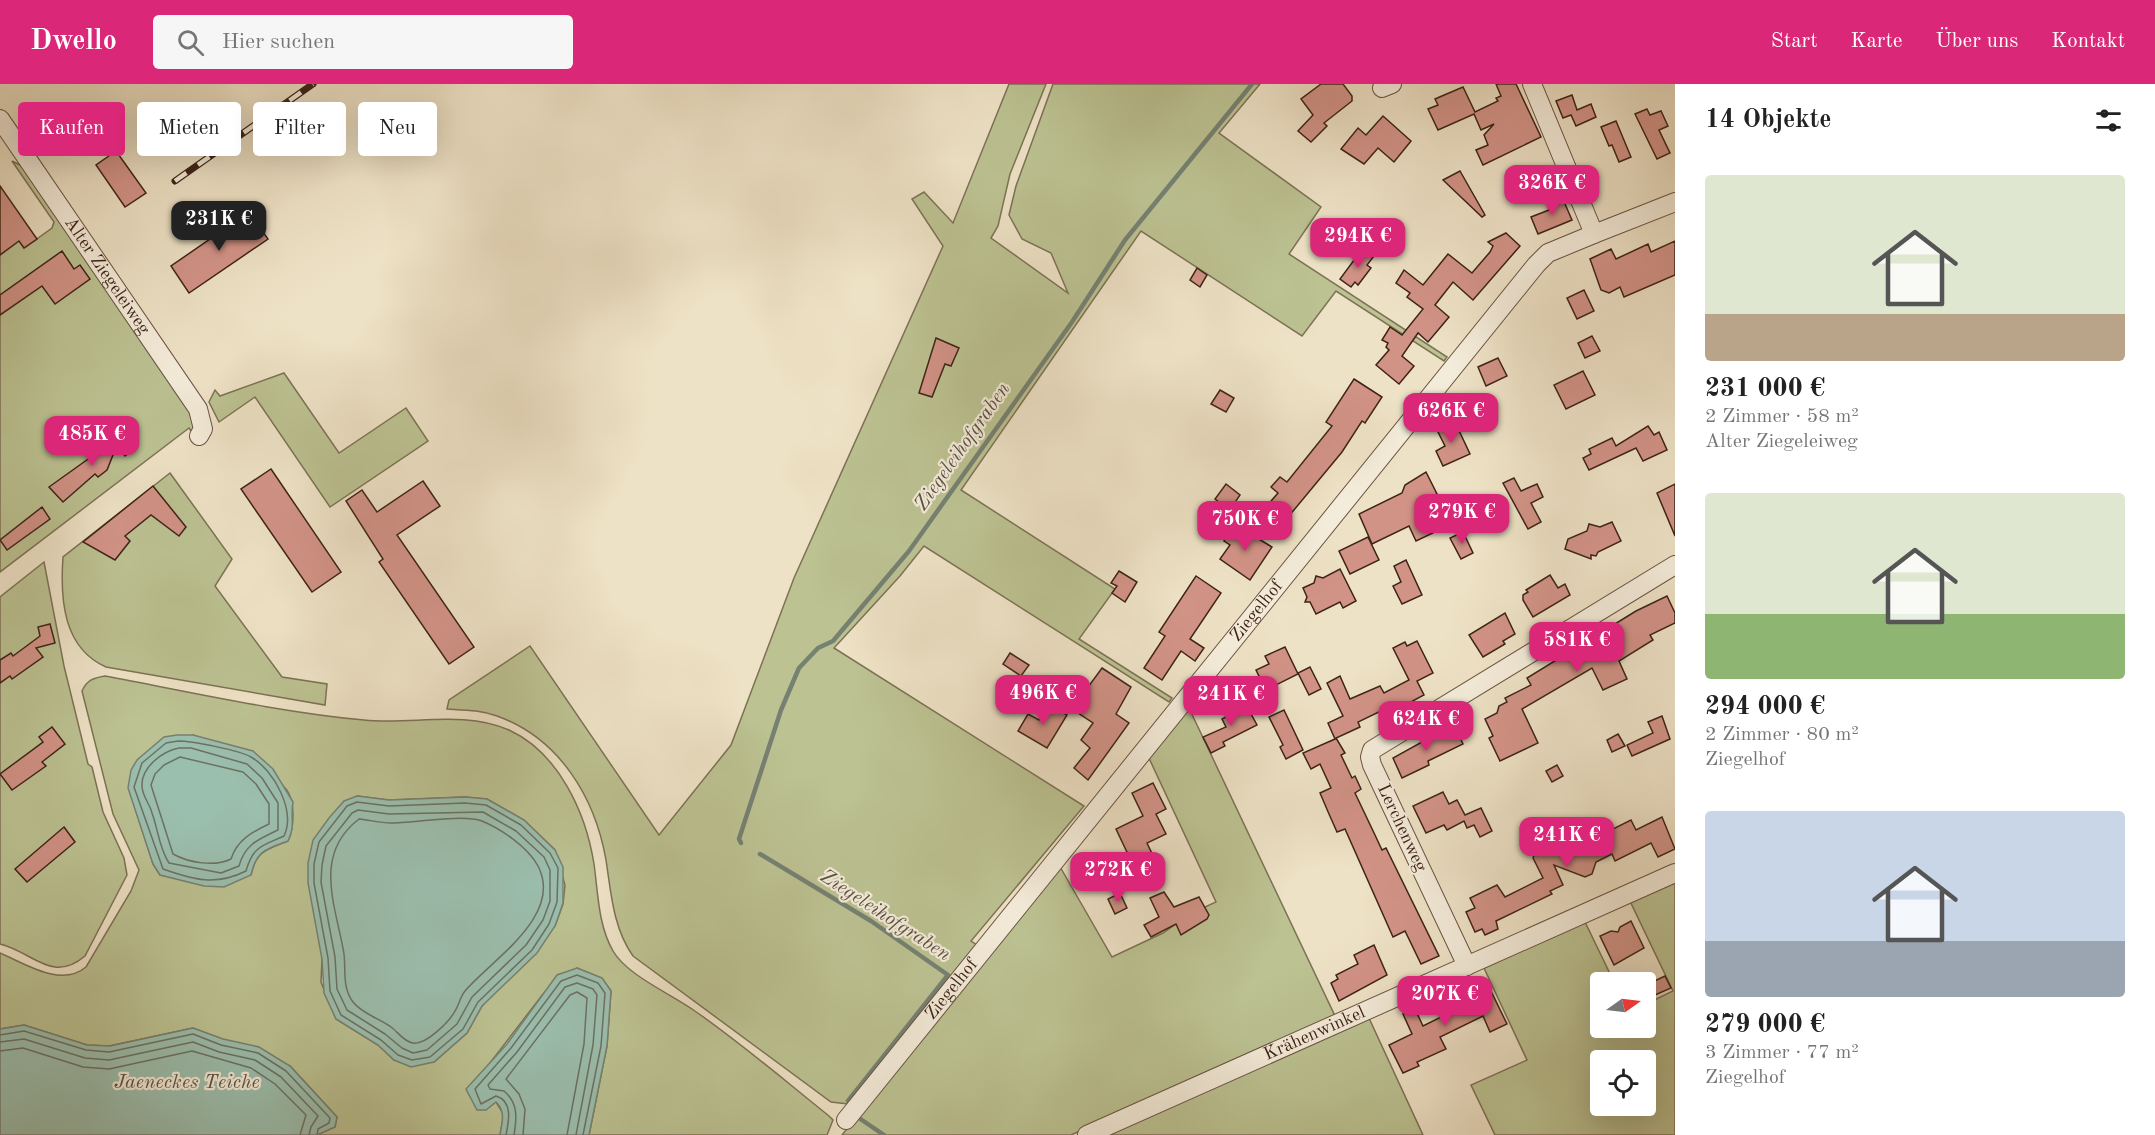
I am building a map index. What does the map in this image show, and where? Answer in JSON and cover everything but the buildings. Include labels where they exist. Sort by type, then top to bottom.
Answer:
[{"type":"street","points":[[1533,84],[1594,234]]},
{"type":"street","name":"Alter Ziegeleiweg","points":[[0,119],[198,409],[203,429],[199,436]]},
{"type":"street","name":"Ziegelhof","points":[[846,1120],[1536,265],[1548,253],[1675,202]]},
{"type":"street","name":"Lerchenweg","points":[[1467,966],[1372,765],[1370,758],[1372,750],[1675,565]]},
{"type":"street","name":"Krähenwinkel","points":[[1087,1135],[1675,873]]},
{"type":"shaded area","points":[[1009,84],[1046,84],[1010,174],[998,226],[991,238],[1068,293],[1051,253],[1022,239],[1009,215],[1016,186],[1053,84],[1260,84],[1219,133],[1321,207],[1289,254],[1447,357],[1444,361],[1336,291],[1302,336],[1141,231],[961,490],[1115,589],[1079,639],[1172,698],[1169,702],[924,546],[900,576],[834,648],[1084,806],[971,941],[977,945],[848,1104],[831,1102],[633,956],[617,922],[601,837],[593,814],[571,773],[556,755],[539,739],[497,716],[479,711],[447,709],[449,700],[530,646],[659,835],[731,745],[794,578],[943,246],[912,199],[924,192],[953,223]]},
{"type":"shaded area","points":[[12,161],[24,167],[199,420],[193,434],[189,428],[0,572],[0,213],[24,248],[52,228],[54,222]]},
{"type":"shaded area","points":[[284,373],[339,453],[406,408],[428,441],[330,507],[255,397],[219,422],[209,402],[215,390],[220,396]]},
{"type":"shaded area","points":[[170,473],[232,559],[215,586],[282,677],[327,684],[325,705],[106,667],[92,659],[81,648],[67,621],[62,589],[63,557]]},
{"type":"shaded area","points":[[44,562],[64,666],[88,764],[92,767],[103,812],[124,858],[127,875],[85,956],[73,964],[62,967],[42,964],[0,944],[0,597]]},
{"type":"shaded area","points":[[105,676],[234,701],[364,720],[456,719],[474,721],[509,730],[527,740],[556,769],[577,805],[590,845],[604,930],[619,960],[638,976],[692,1009],[762,1061],[829,1116],[833,1120],[827,1135],[589,1135],[607,1046],[611,991],[602,978],[577,968],[543,994],[490,1063],[496,1102],[504,1115],[500,1135],[317,1135],[335,1127],[337,1117],[290,1066],[193,1028],[109,1046],[87,1045],[24,1025],[0,1029],[0,953],[43,972],[55,975],[76,973],[86,967],[131,891],[139,870],[113,814],[82,691],[88,682]],"holes":[[[193,735],[207,740],[261,771],[281,784],[289,794],[293,815],[288,841],[263,852],[256,861],[251,875],[160,875],[153,864],[134,805]],[[357,796],[389,800],[465,797],[487,799],[524,820],[555,850],[565,885],[563,904],[555,926],[482,1006],[467,1033],[434,1062],[394,1060],[378,1045],[336,1019],[321,982],[322,959]]]},
{"type":"shaded area","points":[[1188,706],[1335,1016],[1071,1135],[842,1135],[1059,865],[1112,957],[1163,933],[1190,914],[1216,902],[1148,756]]},
{"type":"shaded area","points":[[1675,878],[1675,1135],[1495,1135],[1471,1085],[1527,1060],[1484,968],[1585,922],[1609,972],[1590,972],[1590,1038],[1656,1038],[1656,999],[1673,991],[1629,899]]},
{"type":"shaded area","points":[[1368,1016],[1423,1135],[1103,1135]]},
{"type":"water","points":[[193,735],[253,751],[273,769],[293,802],[292,830],[288,841],[263,852],[256,861],[251,875],[224,887],[204,886],[160,875],[153,864],[128,788],[131,770],[137,760],[164,737]]},
{"type":"water","points":[[357,796],[389,800],[465,797],[487,799],[524,820],[555,850],[563,867],[563,903],[555,926],[537,953],[482,1006],[467,1033],[434,1062],[411,1067],[394,1060],[378,1045],[336,1019],[324,993],[322,959],[308,883],[308,863],[313,840],[329,818],[344,801]]},
{"type":"water","points":[[577,968],[602,978],[611,991],[607,1046],[589,1135],[500,1135],[502,1117],[499,1106],[496,1102],[486,1110],[477,1110],[466,1089],[507,1044],[557,975]]},
{"type":"water","name":"Jaeneckes Teiche","points":[[24,1025],[87,1045],[110,1046],[193,1028],[223,1039],[259,1047],[290,1066],[337,1117],[335,1127],[317,1135],[0,1135],[0,1029]]},
{"type":"waterway","name":"Ziegeleihofgraben","points":[[741,843],[739,839],[781,710],[799,668],[818,648],[833,641],[909,551],[1072,322],[1125,240],[1252,84]]},
{"type":"waterway","name":"Ziegeleihofgraben","points":[[760,854],[871,921],[948,975],[848,1101]]},
{"type":"waterway","name":"Ziegeleihofgraben","points":[[859,1118],[884,1135]]},
{"type":"railway","points":[[175,181],[313,84]]}]
